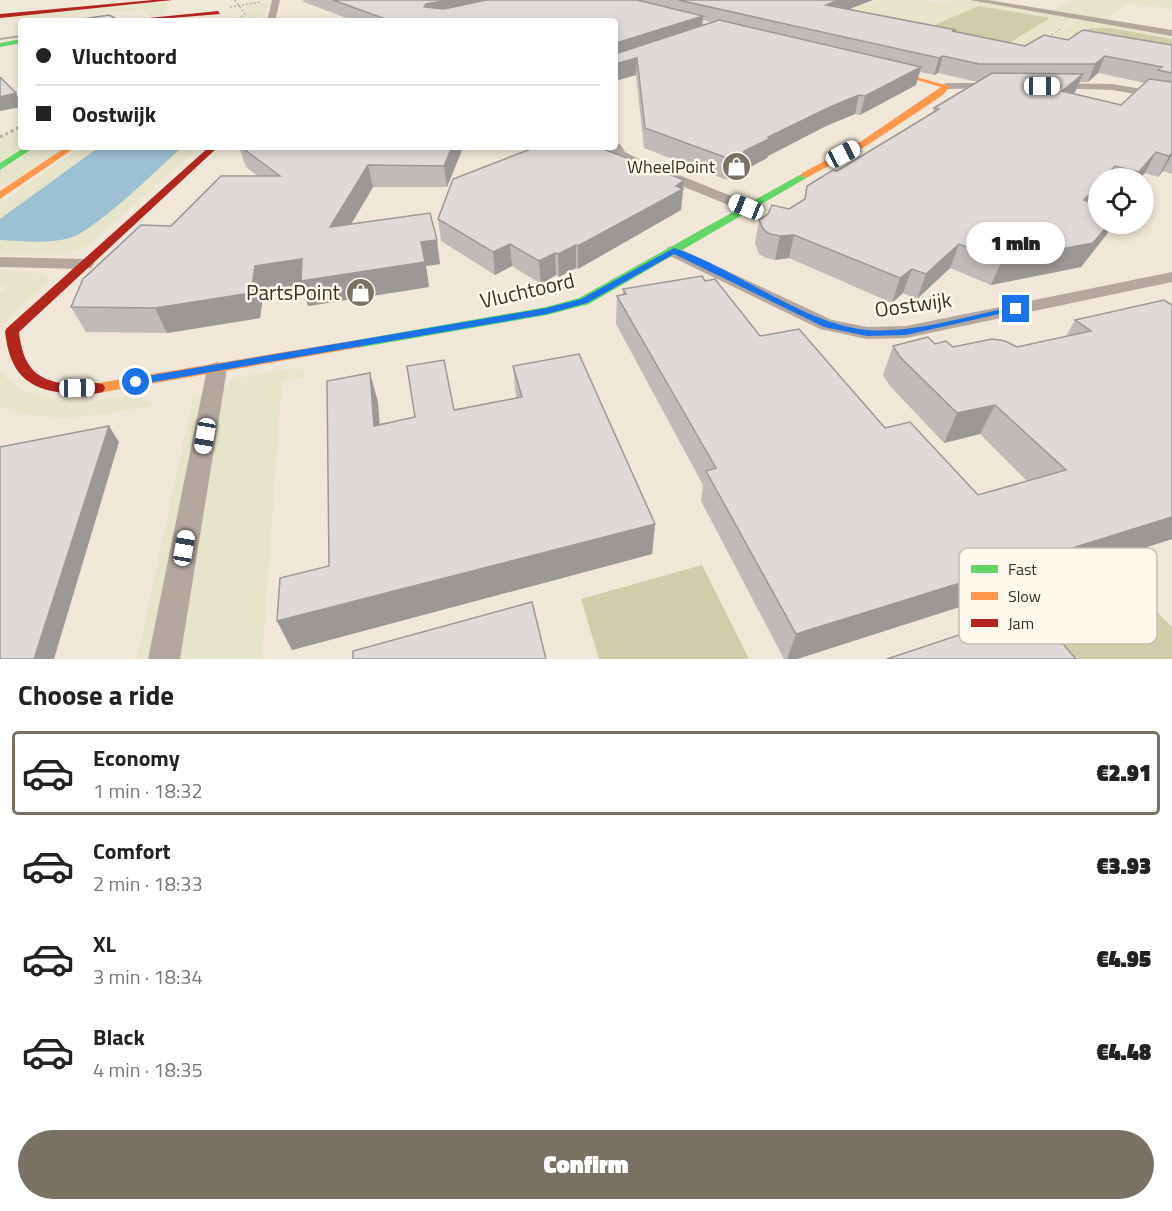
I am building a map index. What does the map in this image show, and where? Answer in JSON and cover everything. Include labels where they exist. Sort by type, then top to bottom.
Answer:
[{"type":"street","points":[[0,14],[128,0]]},
{"type":"street","points":[[0,14],[170,0]]},
{"type":"street","points":[[188,0],[187,18],[221,17]]},
{"type":"street","points":[[205,0],[221,17]]},
{"type":"street","points":[[272,18],[276,0]]},
{"type":"street","points":[[974,0],[1172,33]]},
{"type":"street","points":[[0,45],[18,38]]},
{"type":"street","points":[[868,65],[946,86],[1008,86]]},
{"type":"street","name":"Vluchtoord","points":[[211,150],[12,331],[15,355],[30,379],[57,388],[96,388],[547,311],[584,301],[746,207],[863,144],[940,93],[946,86]]},
{"type":"street","points":[[1042,86],[1112,87],[1172,97]]},
{"type":"street","points":[[0,166],[26,150]]},
{"type":"street","points":[[0,196],[68,150]]},
{"type":"street","points":[[617,150],[620,155],[746,207]]},
{"type":"street","name":"Oostwijk","points":[[674,250],[827,325],[867,333],[906,332],[1172,277]]},
{"type":"street","points":[[0,262],[85,264]]},
{"type":"street","points":[[164,659],[217,369]]},
{"type":"lane","points":[[0,39],[18,37]]},
{"type":"path","points":[[235,0],[245,14],[239,18]]},
{"type":"path","points":[[239,6],[243,5]]},
{"type":"path","points":[[1039,42],[1080,18]]},
{"type":"path","points":[[0,137],[18,128]]},
{"type":"shaded area","points":[[799,0],[839,0],[867,5],[880,0],[921,0],[945,4],[956,0],[970,0],[1076,18],[1007,57],[992,54],[1049,18],[932,26]]},
{"type":"shaded area","points":[[1073,0],[1172,0],[1172,9],[1130,3],[1104,20],[1052,11]]},
{"type":"shaded area","points":[[166,2],[167,13],[150,16],[144,10],[0,20],[0,17]]},
{"type":"shaded area","points":[[270,2],[261,18],[241,18],[247,14],[243,6]]},
{"type":"shaded area","points":[[979,6],[1050,18],[992,54],[932,26]]},
{"type":"shaded area","points":[[1080,19],[1172,34],[1172,39],[1112,29],[1076,32],[1071,39],[975,84]]},
{"type":"shaded area","points":[[1092,28],[1110,28],[1172,39],[1172,61],[1071,39],[1076,32]]},
{"type":"shaded area","points":[[18,130],[18,149],[0,162],[0,140]]},
{"type":"shaded area","points":[[33,150],[60,150],[0,190],[0,171]]},
{"type":"shaded area","points":[[77,150],[95,150],[0,219],[0,203]]},
{"type":"shaded area","points":[[179,150],[197,150],[87,246],[61,255],[0,255],[0,240],[50,241],[97,221]]},
{"type":"shaded area","points":[[0,270],[42,273],[47,277],[47,282],[0,327],[0,295],[6,287],[0,286]]},
{"type":"shaded area","points":[[295,368],[304,372],[305,377],[282,381],[262,659],[173,659],[214,419],[221,392],[230,382],[245,376]]},
{"type":"shaded area","points":[[0,370],[9,381],[33,394],[62,399],[92,400],[134,395],[154,405],[77,417],[20,413],[0,407]]},
{"type":"shaded area","points":[[204,396],[154,659],[137,659],[193,397]]},
{"type":"shaded area","points":[[702,565],[749,659],[599,659],[581,599]]},
{"type":"shaded area","points":[[1157,612],[1172,627],[1172,659],[1042,659],[1030,644],[1157,644]]},
{"type":"water","points":[[95,150],[179,150],[95,223],[70,238],[35,242],[0,240],[0,219]]},
{"type":"building","points":[[333,0],[448,0],[426,4],[424,7],[444,9],[486,0],[637,0],[703,16],[618,42],[618,18],[383,18]]},
{"type":"building","points":[[678,0],[839,0],[826,5],[1025,46],[1044,35],[1068,40],[1083,30],[1172,45],[1172,73],[1158,70],[1162,67],[1105,56],[1095,64],[979,64],[943,56],[939,58]]},
{"type":"building","points":[[109,15],[115,18],[89,18]]},
{"type":"building","points":[[719,20],[921,67],[865,96],[859,95],[830,107],[768,137],[771,138],[744,151],[741,159],[727,158],[645,128],[637,58],[618,63],[618,53]]},
{"type":"building","points":[[992,73],[1083,74],[1062,91],[1121,105],[1149,79],[1172,82],[1172,153],[1169,156],[1156,152],[1142,168],[1115,166],[1113,168],[1088,168],[1088,196],[1084,200],[1088,201],[1088,234],[1101,234],[1093,243],[1002,260],[959,244],[926,274],[912,269],[900,278],[794,235],[780,236],[764,230],[759,220],[768,214],[772,205],[789,209],[805,199],[807,186],[833,170],[837,171],[939,109],[934,108]]},
{"type":"building","points":[[0,77],[16,93],[0,97]]},
{"type":"building","points":[[245,150],[451,150],[444,166],[368,165],[330,227],[430,213],[437,240],[421,242],[425,262],[301,281],[302,259],[255,266],[251,293],[155,308],[71,307],[83,279],[141,225],[171,226],[221,176],[280,176]]},
{"type":"building","points":[[528,150],[606,150],[684,180],[676,186],[683,189],[578,246],[539,261],[510,244],[493,252],[438,219],[453,179]]},
{"type":"building","points":[[702,276],[705,281],[715,279],[760,336],[799,329],[885,428],[910,422],[978,495],[1066,470],[995,405],[957,413],[900,357],[893,346],[928,337],[935,344],[946,341],[953,347],[992,339],[1005,341],[1017,347],[1091,331],[1075,320],[1164,300],[1172,305],[1172,517],[1072,548],[959,548],[959,583],[796,634],[706,471],[716,468],[617,296],[626,294],[623,289]]},
{"type":"building","points":[[579,354],[655,524],[277,621],[280,578],[329,566],[327,381],[370,373],[374,426],[415,417],[407,366],[444,360],[454,410],[522,397],[513,366]]},
{"type":"building","points":[[109,426],[34,659],[0,659],[0,447]]},
{"type":"building","points":[[532,602],[546,659],[353,659],[353,651]]},
{"type":"building","points":[[959,635],[959,644],[1063,644],[1076,659],[887,659]]},
{"type":"traffic: fast","points":[[0,45],[18,42]]},
{"type":"traffic: fast","points":[[0,167],[26,150]]},
{"type":"traffic: fast","points":[[357,344],[547,311],[584,301],[805,175]]},
{"type":"traffic: slow","points":[[805,175],[863,144],[940,93],[946,86],[884,69]]},
{"type":"traffic: slow","points":[[0,196],[68,150]]},
{"type":"traffic: slow","points":[[98,388],[357,344]]},
{"type":"traffic: jam","points":[[0,16],[170,0]]},
{"type":"traffic: jam","points":[[169,18],[218,13]]},
{"type":"traffic: jam","points":[[98,388],[61,388],[38,382],[21,366],[15,354],[12,331],[211,150]]},
{"type":"place","name":"WheelPoint","points":[[736,166]]},
{"type":"place","name":"PartsPoint","points":[[361,292]]},
{"type":"route","points":[[136,382],[547,311],[584,301],[674,250],[827,325],[867,333],[906,332],[1016,309]]}]
